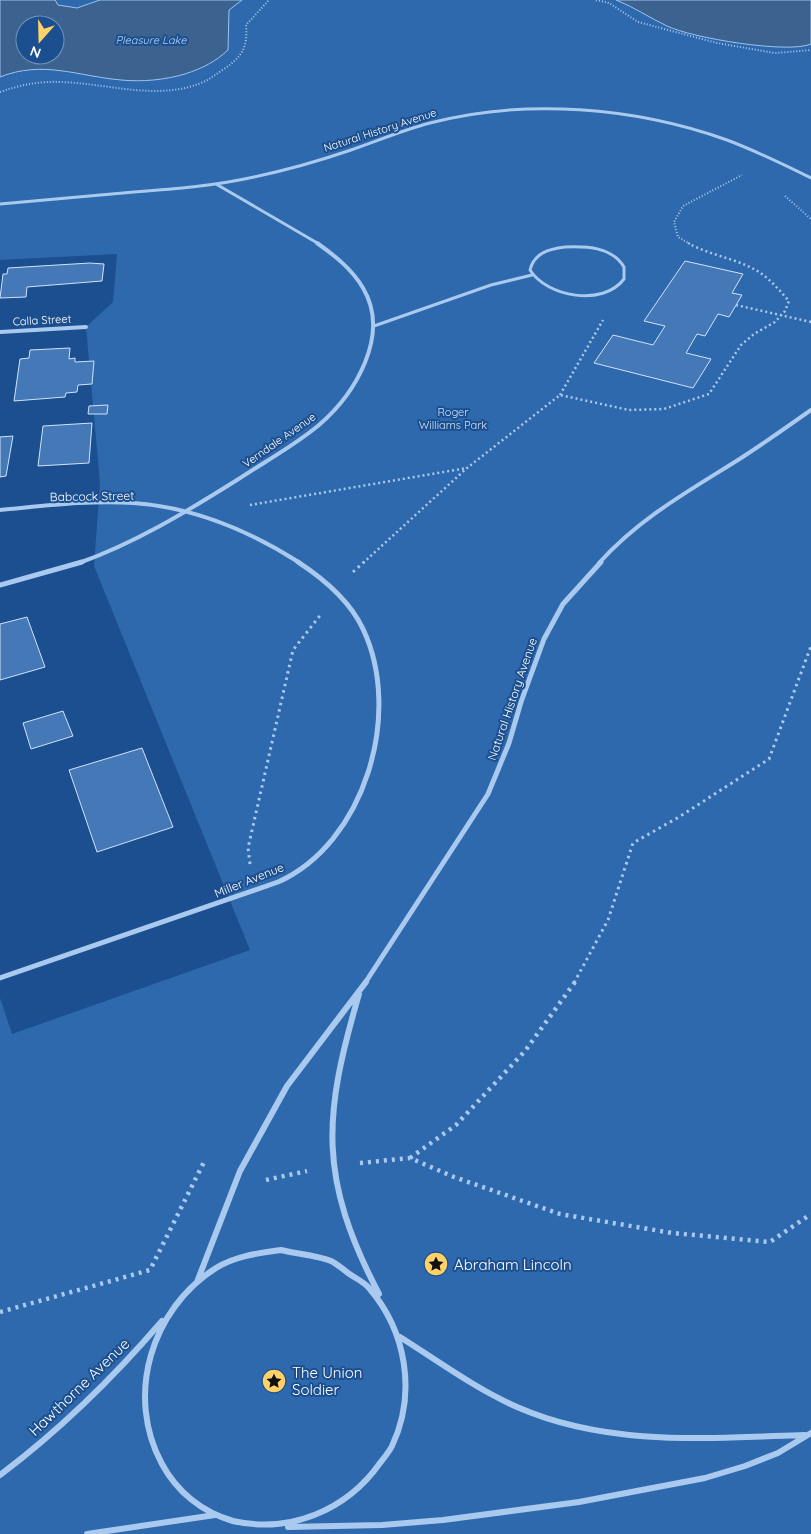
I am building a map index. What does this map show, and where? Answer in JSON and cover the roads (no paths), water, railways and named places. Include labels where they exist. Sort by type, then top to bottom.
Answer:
[{"type":"street","name":"Natural History Avenue","points":[[0,204],[216,184],[296,167],[442,120],[495,111],[522,110],[602,113],[663,122],[737,143],[779,161],[811,178]]},
{"type":"street","name":"Verndale Avenue","points":[[0,585],[87,560],[108,552],[184,511],[296,441],[330,414],[355,383],[365,365],[374,326],[371,308],[363,289],[350,271],[334,255],[312,240],[249,206],[216,184]]},
{"type":"street","name":"Calla Street","points":[[0,332],[86,327]]},
{"type":"street","name":"Natural History Avenue","points":[[197,1282],[240,1171],[267,1120],[307,1057],[360,992],[488,794],[500,770],[521,702],[544,639],[556,616],[572,593],[614,547],[652,514],[744,456],[811,410]]},
{"type":"street","name":"Babcock Street","points":[[0,510],[108,503],[149,505],[184,511]]},
{"type":"street","name":"Miller Avenue","points":[[0,978],[253,891],[301,869],[321,852],[338,830],[354,806],[365,780],[374,754],[378,674],[373,651],[363,628],[351,609],[338,592],[297,561],[260,540],[218,521],[184,511]]},
{"type":"street","name":"Natural History Avenue","points":[[360,992],[346,1038],[336,1086],[332,1129],[333,1166],[340,1197],[353,1237],[383,1302]]},
{"type":"street","points":[[270,1528],[313,1519],[352,1497],[367,1482],[392,1445],[404,1409],[406,1370],[400,1337],[393,1319],[383,1302],[357,1275],[322,1257],[302,1251],[274,1251],[239,1258],[217,1268],[197,1282],[170,1312],[157,1335],[148,1360],[144,1385],[144,1401],[149,1435],[157,1458],[170,1479],[186,1496],[227,1521],[270,1528],[373,1525],[426,1521],[578,1502],[705,1478],[745,1466],[778,1453],[808,1434]]},
{"type":"street","name":"Hawthorne Avenue","points":[[0,1475],[46,1440],[98,1392],[170,1312]]},
{"type":"street","points":[[400,1337],[498,1398],[526,1411],[578,1428],[606,1434],[644,1438],[808,1434]]},
{"type":"street","points":[[87,1534],[215,1515]]},
{"type":"lane","points":[[565,247],[585,247],[606,252],[622,263],[626,269],[625,277],[615,288],[584,295],[550,289],[536,281],[532,275],[531,265],[537,256],[550,250],[565,247]]},
{"type":"lane","points":[[374,326],[491,285],[532,275]]},
{"type":"water","name":"Pleasure Lake","points":[[0,0],[55,0],[58,5],[77,8],[100,0],[242,0],[229,10],[228,50],[208,64],[185,74],[153,80],[129,81],[46,69],[16,72],[0,77]]},
{"type":"water","points":[[616,0],[811,0],[811,44],[799,47],[782,47],[717,40],[679,31]]},
{"type":"place","name":"Abraham Lincoln","points":[[436,1264]]},
{"type":"place","name":"The Union Soldier","points":[[274,1381]]},
{"type":"park label","name":"Roger Williams Park","points":[[453,418]]}]
